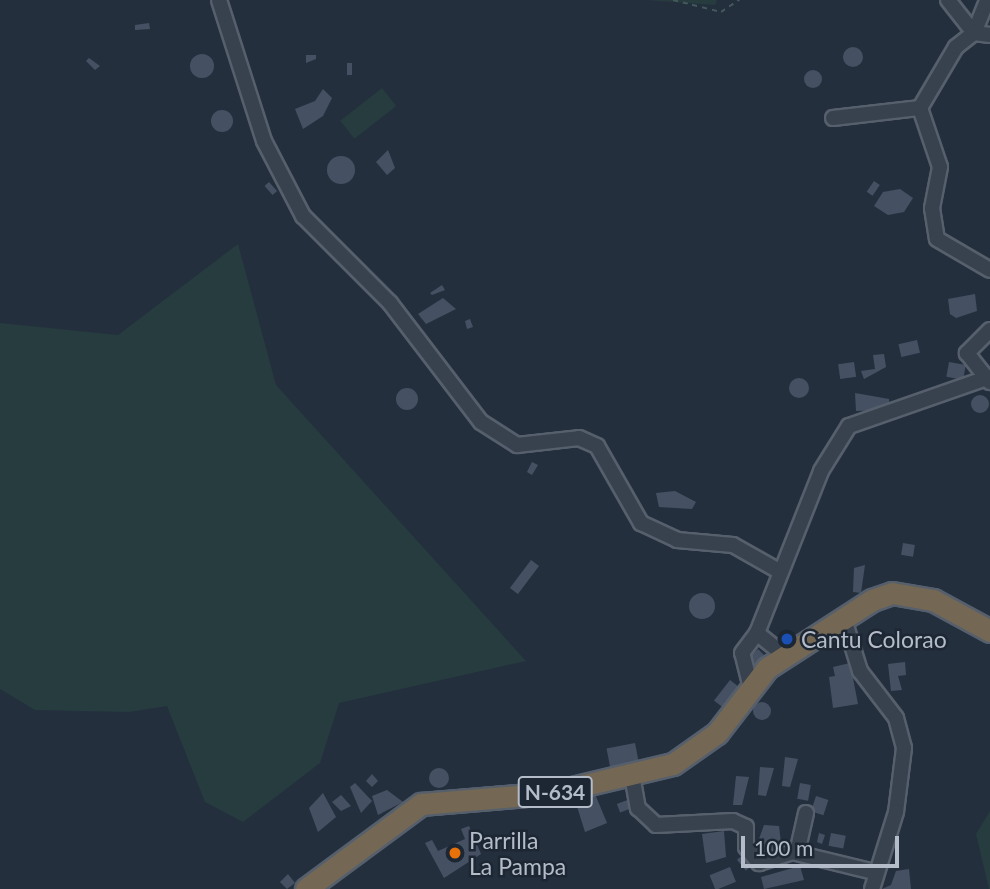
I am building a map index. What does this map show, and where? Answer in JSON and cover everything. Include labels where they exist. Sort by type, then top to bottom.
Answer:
[{"type":"highway","name":"N-634","points":[[306,889],[421,804],[551,793],[673,764],[703,745],[751,688],[784,655],[872,600],[909,594],[990,631]]},
{"type":"street","points":[[219,0],[264,141],[303,216],[390,303],[481,422],[517,445],[579,438],[597,446],[626,504],[648,528],[677,540],[733,545],[779,571]]},
{"type":"street","points":[[948,0],[974,33],[990,35]]},
{"type":"street","points":[[987,0],[974,33],[956,47],[920,108],[940,167],[932,208],[937,239],[990,270]]},
{"type":"street","points":[[833,118],[920,108]]},
{"type":"street","points":[[751,688],[742,653],[757,634],[779,571],[821,471],[849,426],[989,380],[967,353],[990,330]]},
{"type":"street","points":[[843,616],[860,671],[896,718],[904,748],[894,823],[874,872],[872,889]]},
{"type":"street","points":[[757,634],[784,655]]},
{"type":"street","points":[[632,775],[638,808],[656,825],[733,821],[746,827],[746,847],[754,860],[797,853],[831,866],[874,872]]},
{"type":"street","points":[[797,853],[806,813]]},
{"type":"path","points":[[673,0],[721,12],[739,0]]},
{"type":"green space","points":[[646,0],[717,0],[715,5]]},
{"type":"green space","points":[[382,88],[396,106],[354,139],[340,121]]},
{"type":"green space","points":[[238,244],[276,385],[526,661],[339,703],[320,763],[243,822],[205,802],[167,706],[129,712],[35,710],[0,689],[0,323],[118,335]]},
{"type":"green space","points":[[990,811],[990,889],[989,889],[976,834]]},
{"type":"building","points":[[149,23],[150,29],[135,30],[135,25]]},
{"type":"building","points":[[849,47],[857,47],[863,57],[857,67],[849,67],[843,61],[843,53]]},
{"type":"building","points":[[202,54],[210,58],[214,66],[210,74],[202,78],[194,74],[190,66],[194,58]]},
{"type":"building","points":[[306,55],[316,55],[316,59],[306,63]]},
{"type":"building","points":[[89,58],[100,66],[95,70],[86,61]]},
{"type":"building","points":[[347,63],[352,63],[352,75],[347,75]]},
{"type":"building","points":[[813,70],[819,73],[822,79],[819,85],[813,88],[807,85],[804,79],[807,73]]},
{"type":"building","points":[[323,89],[332,98],[323,116],[303,129],[295,109],[315,101]]},
{"type":"building","points":[[222,110],[230,113],[233,121],[230,129],[222,132],[214,129],[211,121],[214,113]]},
{"type":"building","points":[[388,150],[395,168],[387,175],[376,162]]},
{"type":"building","points":[[341,156],[351,160],[355,170],[351,180],[341,184],[331,180],[327,170],[331,160]]},
{"type":"building","points":[[874,181],[880,185],[873,196],[867,192]]},
{"type":"building","points":[[269,182],[277,191],[273,195],[265,186]]},
{"type":"building","points":[[900,189],[913,198],[904,212],[888,215],[874,206],[883,192]]},
{"type":"building","points":[[442,285],[445,290],[432,295],[430,293]]},
{"type":"building","points":[[975,294],[977,311],[956,318],[950,314],[948,299]]},
{"type":"building","points":[[443,298],[456,309],[426,324],[418,314]]},
{"type":"building","points":[[470,319],[473,327],[467,329],[465,321]]},
{"type":"building","points":[[917,340],[920,353],[901,357],[898,344]]},
{"type":"building","points":[[884,354],[886,367],[864,379],[861,371],[875,369],[873,355]]},
{"type":"building","points":[[854,362],[856,377],[840,379],[838,364]]},
{"type":"building","points":[[949,362],[966,365],[963,380],[946,377]]},
{"type":"building","points":[[795,378],[803,378],[809,388],[803,398],[795,398],[789,392],[789,384]]},
{"type":"building","points":[[407,388],[415,391],[418,399],[415,407],[407,410],[399,407],[396,399],[399,391]]},
{"type":"building","points":[[855,393],[889,399],[890,410],[856,411]]},
{"type":"building","points":[[976,395],[984,395],[989,404],[987,411],[976,413],[971,408],[971,400]]},
{"type":"building","points":[[532,462],[538,465],[532,475],[527,472]]},
{"type":"building","points":[[675,491],[696,502],[692,509],[659,507],[656,493]]},
{"type":"building","points":[[903,543],[915,545],[913,557],[901,555]]},
{"type":"building","points":[[531,560],[539,566],[518,594],[510,588]]},
{"type":"building","points":[[865,565],[861,593],[853,592],[854,568]]},
{"type":"building","points":[[702,593],[711,597],[715,606],[711,615],[702,619],[693,615],[689,606],[693,597]]},
{"type":"building","points":[[758,649],[765,656],[754,667],[747,660]]},
{"type":"building","points":[[905,662],[906,675],[898,676],[902,690],[891,691],[888,664]]},
{"type":"building","points":[[850,663],[858,704],[833,708],[829,677],[835,676],[833,667]]},
{"type":"building","points":[[730,680],[739,687],[723,707],[714,700]]},
{"type":"building","points":[[762,702],[768,705],[771,711],[768,717],[762,720],[756,717],[753,711],[756,705]]},
{"type":"building","points":[[635,743],[639,763],[610,768],[607,749]]},
{"type":"building","points":[[785,757],[798,759],[790,787],[782,786]]},
{"type":"building","points":[[760,767],[774,768],[766,796],[758,795]]},
{"type":"building","points":[[435,768],[443,768],[449,778],[443,788],[435,788],[429,782],[429,774]]},
{"type":"building","points":[[372,774],[378,781],[372,787],[366,781]]},
{"type":"building","points":[[736,776],[749,777],[742,805],[733,805]]},
{"type":"building","points":[[355,783],[372,801],[361,813],[350,787]]},
{"type":"building","points":[[800,783],[811,785],[808,801],[797,799]]},
{"type":"building","points":[[387,790],[403,802],[378,815],[372,796]]},
{"type":"building","points":[[323,793],[336,817],[318,832],[309,808]]},
{"type":"building","points":[[595,794],[607,823],[585,832],[575,800]]},
{"type":"building","points":[[341,795],[351,806],[341,811],[332,802]]},
{"type":"building","points":[[816,796],[828,800],[823,815],[811,811]]},
{"type":"building","points":[[630,799],[633,807],[620,812],[617,804]]},
{"type":"building","points":[[764,825],[779,826],[781,843],[761,859],[754,853]]},
{"type":"building","name":"Parrilla La Pampa","points":[[469,826],[481,854],[444,878],[425,843],[432,840],[438,851],[465,839],[461,829]]},
{"type":"building","points":[[724,831],[726,857],[706,863],[702,834]]},
{"type":"building","points":[[819,833],[825,835],[822,844],[817,842]]},
{"type":"building","points":[[831,833],[846,836],[843,849],[829,846]]},
{"type":"building","points":[[744,854],[753,865],[746,871],[737,860]]},
{"type":"building","points":[[800,866],[804,880],[764,889],[761,877]]},
{"type":"building","points":[[730,867],[736,882],[715,889],[710,875]]},
{"type":"building","points":[[909,869],[911,889],[882,889],[891,885],[896,871]]},
{"type":"building","points":[[288,874],[295,883],[287,889],[280,882]]},
{"type":"place","name":"Cantu Colorao","points":[[787,639]]},
{"type":"place","name":"Parrilla La Pampa","points":[[455,853]]}]
